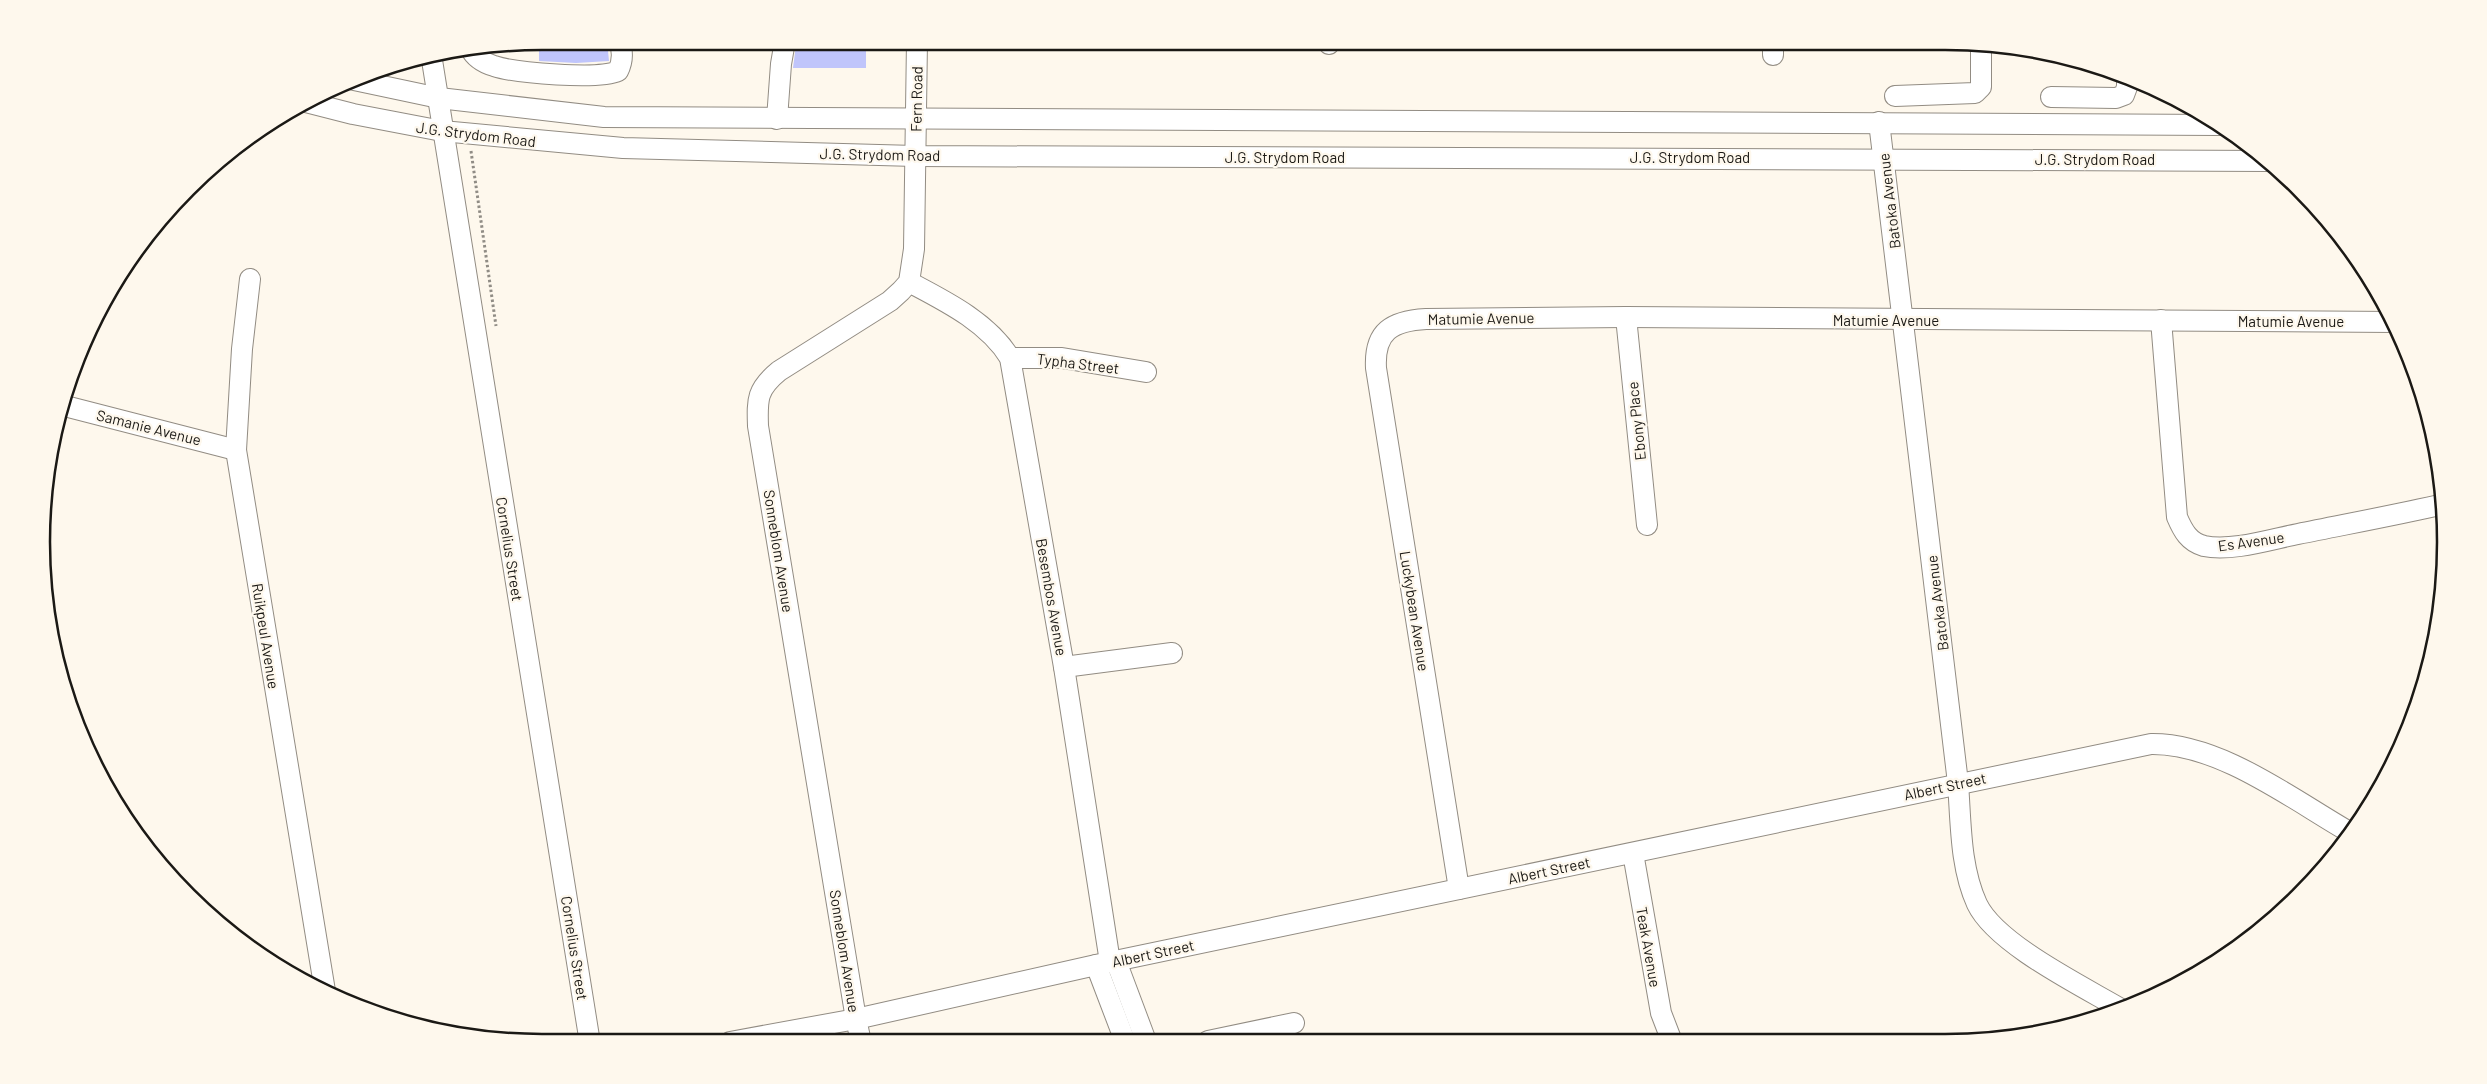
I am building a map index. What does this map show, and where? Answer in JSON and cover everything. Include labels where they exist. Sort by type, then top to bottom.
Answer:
[{"type":"street","points":[[475,54],[480,60],[506,69],[602,75],[618,71],[621,65],[621,50]]},
{"type":"street","points":[[778,118],[783,50]]},
{"type":"street","name":"Fern Road","points":[[915,156],[917,50]]},
{"type":"street","points":[[1895,96],[1975,93],[1981,87],[1981,51]]},
{"type":"street","name":"Cornelius Street","points":[[433,62],[439,98],[442,131],[589,1034]]},
{"type":"street","points":[[366,83],[439,98],[604,116],[2205,125]]},
{"type":"street","points":[[2051,97],[2116,98],[2124,95],[2127,85]]},
{"type":"street","name":"J.G. Strydom Road","points":[[317,105],[353,114],[442,131],[623,148],[915,156],[1883,158],[2256,161]]},
{"type":"street","name":"Batoka Avenue","points":[[1879,122],[1958,783],[1964,856],[1978,905],[1994,927],[2018,946],[2113,1004]]},
{"type":"street","points":[[909,282],[914,249],[915,156]]},
{"type":"street","name":"Ruikpeul Avenue","points":[[250,279],[242,349],[236,450],[324,983]]},
{"type":"street","name":"Besembos Avenue","points":[[909,282],[947,302],[984,329],[1002,345],[1010,358],[1064,667],[1107,963]]},
{"type":"street","name":"Sonneblom Avenue","points":[[860,1034],[758,426],[758,401],[767,381],[779,371],[890,301],[909,282]]},
{"type":"street","name":"Matumie Avenue","points":[[1383,335],[1394,325],[1413,319],[1626,317],[2385,322]]},
{"type":"street","name":"Ebony Place","points":[[1626,317],[1647,524]]},
{"type":"street","name":"Es Avenue","points":[[2161,320],[2177,517],[2183,531],[2191,540],[2204,546],[2231,546],[2436,506]]},
{"type":"street","name":"Luckybean Avenue","points":[[1383,335],[1378,344],[1376,368],[1460,889]]},
{"type":"street","name":"Typha Street","points":[[1010,358],[1062,358],[1146,372]]},
{"type":"street","name":"Samanie Avenue","points":[[69,407],[236,450]]},
{"type":"street","points":[[1064,667],[1172,653]]},
{"type":"street","name":"Albert Street","points":[[774,1034],[856,1019],[1107,963],[2151,744],[2179,745],[2197,750],[2252,776],[2344,829]]},
{"type":"street","name":"Teak Avenue","points":[[1633,853],[1661,1013],[1669,1034]]},
{"type":"street","points":[[1107,963],[1123,1034]]},
{"type":"street","points":[[1107,963],[1142,1034]]},
{"type":"street","points":[[1241,1034],[1294,1023]]},
{"type":"building","points":[[539,50],[608,50],[609,61],[576,63],[539,61]]},
{"type":"building","points":[[795,50],[866,50],[866,68],[793,68]]}]
